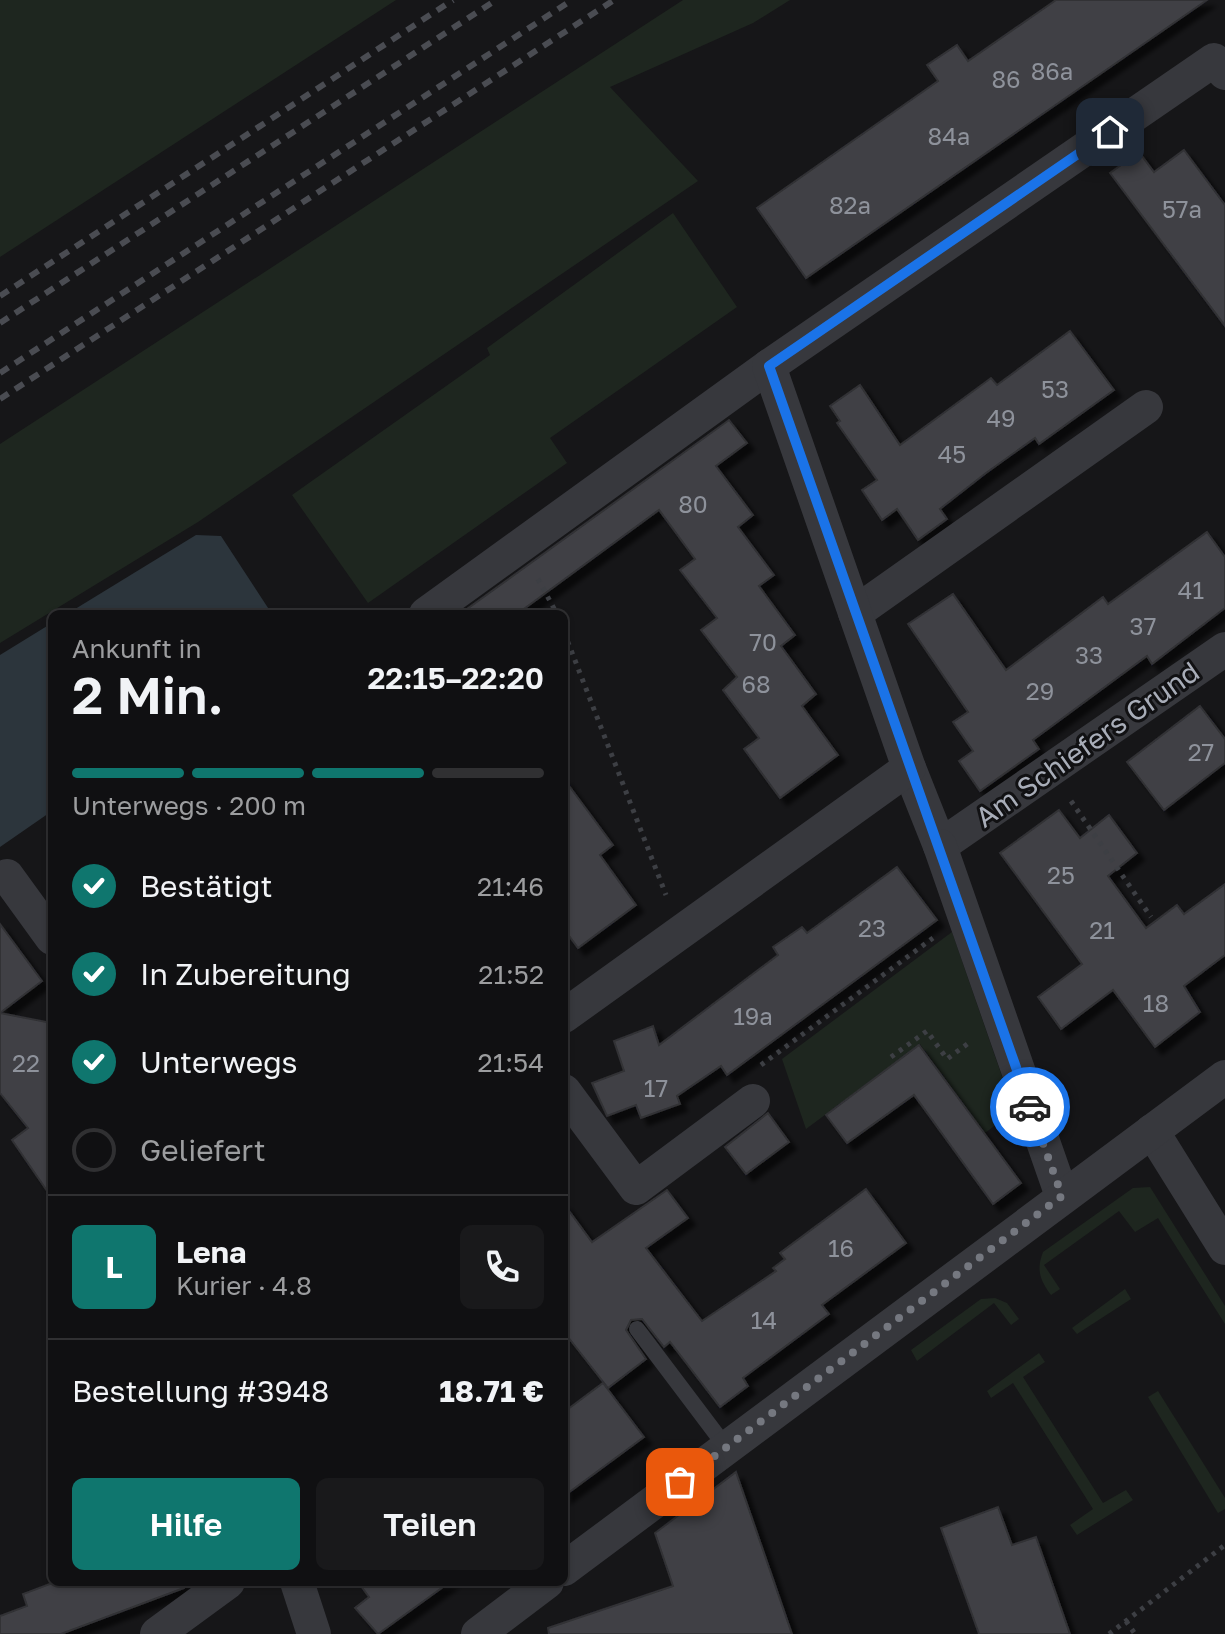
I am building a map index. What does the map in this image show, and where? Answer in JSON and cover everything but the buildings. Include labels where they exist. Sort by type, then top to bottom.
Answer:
[{"type":"street","points":[[432,610],[769,366],[1221,57]]},
{"type":"street","name":"Am Schiefers Grund","points":[[769,366],[909,768],[940,846],[1225,649]]},
{"type":"street","points":[[855,613],[1146,407]]},
{"type":"street","points":[[568,1013],[909,768]]},
{"type":"street","points":[[940,846],[1062,1196]]},
{"type":"street","points":[[7,876],[48,932]]},
{"type":"street","points":[[568,1566],[1225,1077]]},
{"type":"street","points":[[568,1096],[636,1188],[753,1101]]},
{"type":"street","points":[[1152,1131],[1225,1248]]},
{"type":"street","points":[[157,1634],[223,1586]]},
{"type":"street","points":[[298,1586],[314,1634]]},
{"type":"street","points":[[478,1634],[542,1586]]},
{"type":"lane","points":[[637,1329],[726,1447]]},
{"type":"path","points":[[568,642],[680,931]]},
{"type":"path","points":[[1050,771],[1151,917]]},
{"type":"path","points":[[753,1101],[752,1072],[963,916]]},
{"type":"path","points":[[891,1057],[927,1031],[947,1059],[1000,1020]]},
{"type":"path","points":[[1109,1634],[1225,1545]]},
{"type":"path","points":[[1126,1621],[1135,1634]]},
{"type":"shaded area","points":[[0,0],[396,0],[0,257]]},
{"type":"shaded area","points":[[683,0],[790,0],[753,23],[610,87],[698,181],[198,522],[54,610],[48,610],[48,614],[0,643],[0,444]]},
{"type":"shaded area","points":[[673,213],[737,307],[550,438],[567,463],[368,603],[292,495],[490,355],[487,348]]},
{"type":"shaded area","points":[[196,535],[221,536],[269,610],[74,610]]},
{"type":"shaded area","points":[[48,625],[48,814],[0,847],[0,655]]},
{"type":"shaded area","points":[[952,932],[1014,1111],[985,1133],[920,1044],[806,1129],[782,1059]]},
{"type":"shaded area","points":[[1150,1187],[1225,1306],[1225,1324],[1158,1218],[1135,1232],[1119,1211],[1044,1265],[1060,1289],[1051,1295],[1044,1284],[1040,1275],[1043,1252],[1133,1188]]},
{"type":"shaded area","points":[[1125,1289],[1131,1299],[1077,1334],[1072,1328]]},
{"type":"shaded area","points":[[995,1298],[1007,1303],[1019,1319],[1011,1325],[994,1303],[917,1361],[911,1350],[981,1299]]},
{"type":"shaded area","points":[[1039,1353],[1045,1362],[1023,1377],[1103,1503],[1126,1490],[1133,1500],[1077,1535],[1070,1525],[1093,1509],[1013,1383],[991,1398],[987,1391]]},
{"type":"shaded area","points":[[1158,1391],[1225,1498],[1225,1509],[1218,1513],[1148,1397]]},
{"type":"railway","points":[[0,296],[453,0]]},
{"type":"railway","points":[[0,323],[496,0]]},
{"type":"railway","points":[[0,373],[572,0]]},
{"type":"railway","points":[[0,399],[614,0]]},
{"type":"way so far","points":[[680,1482],[1062,1196],[1030,1107]]},
{"type":"route","points":[[1030,1107],[769,366],[1110,132]]}]
